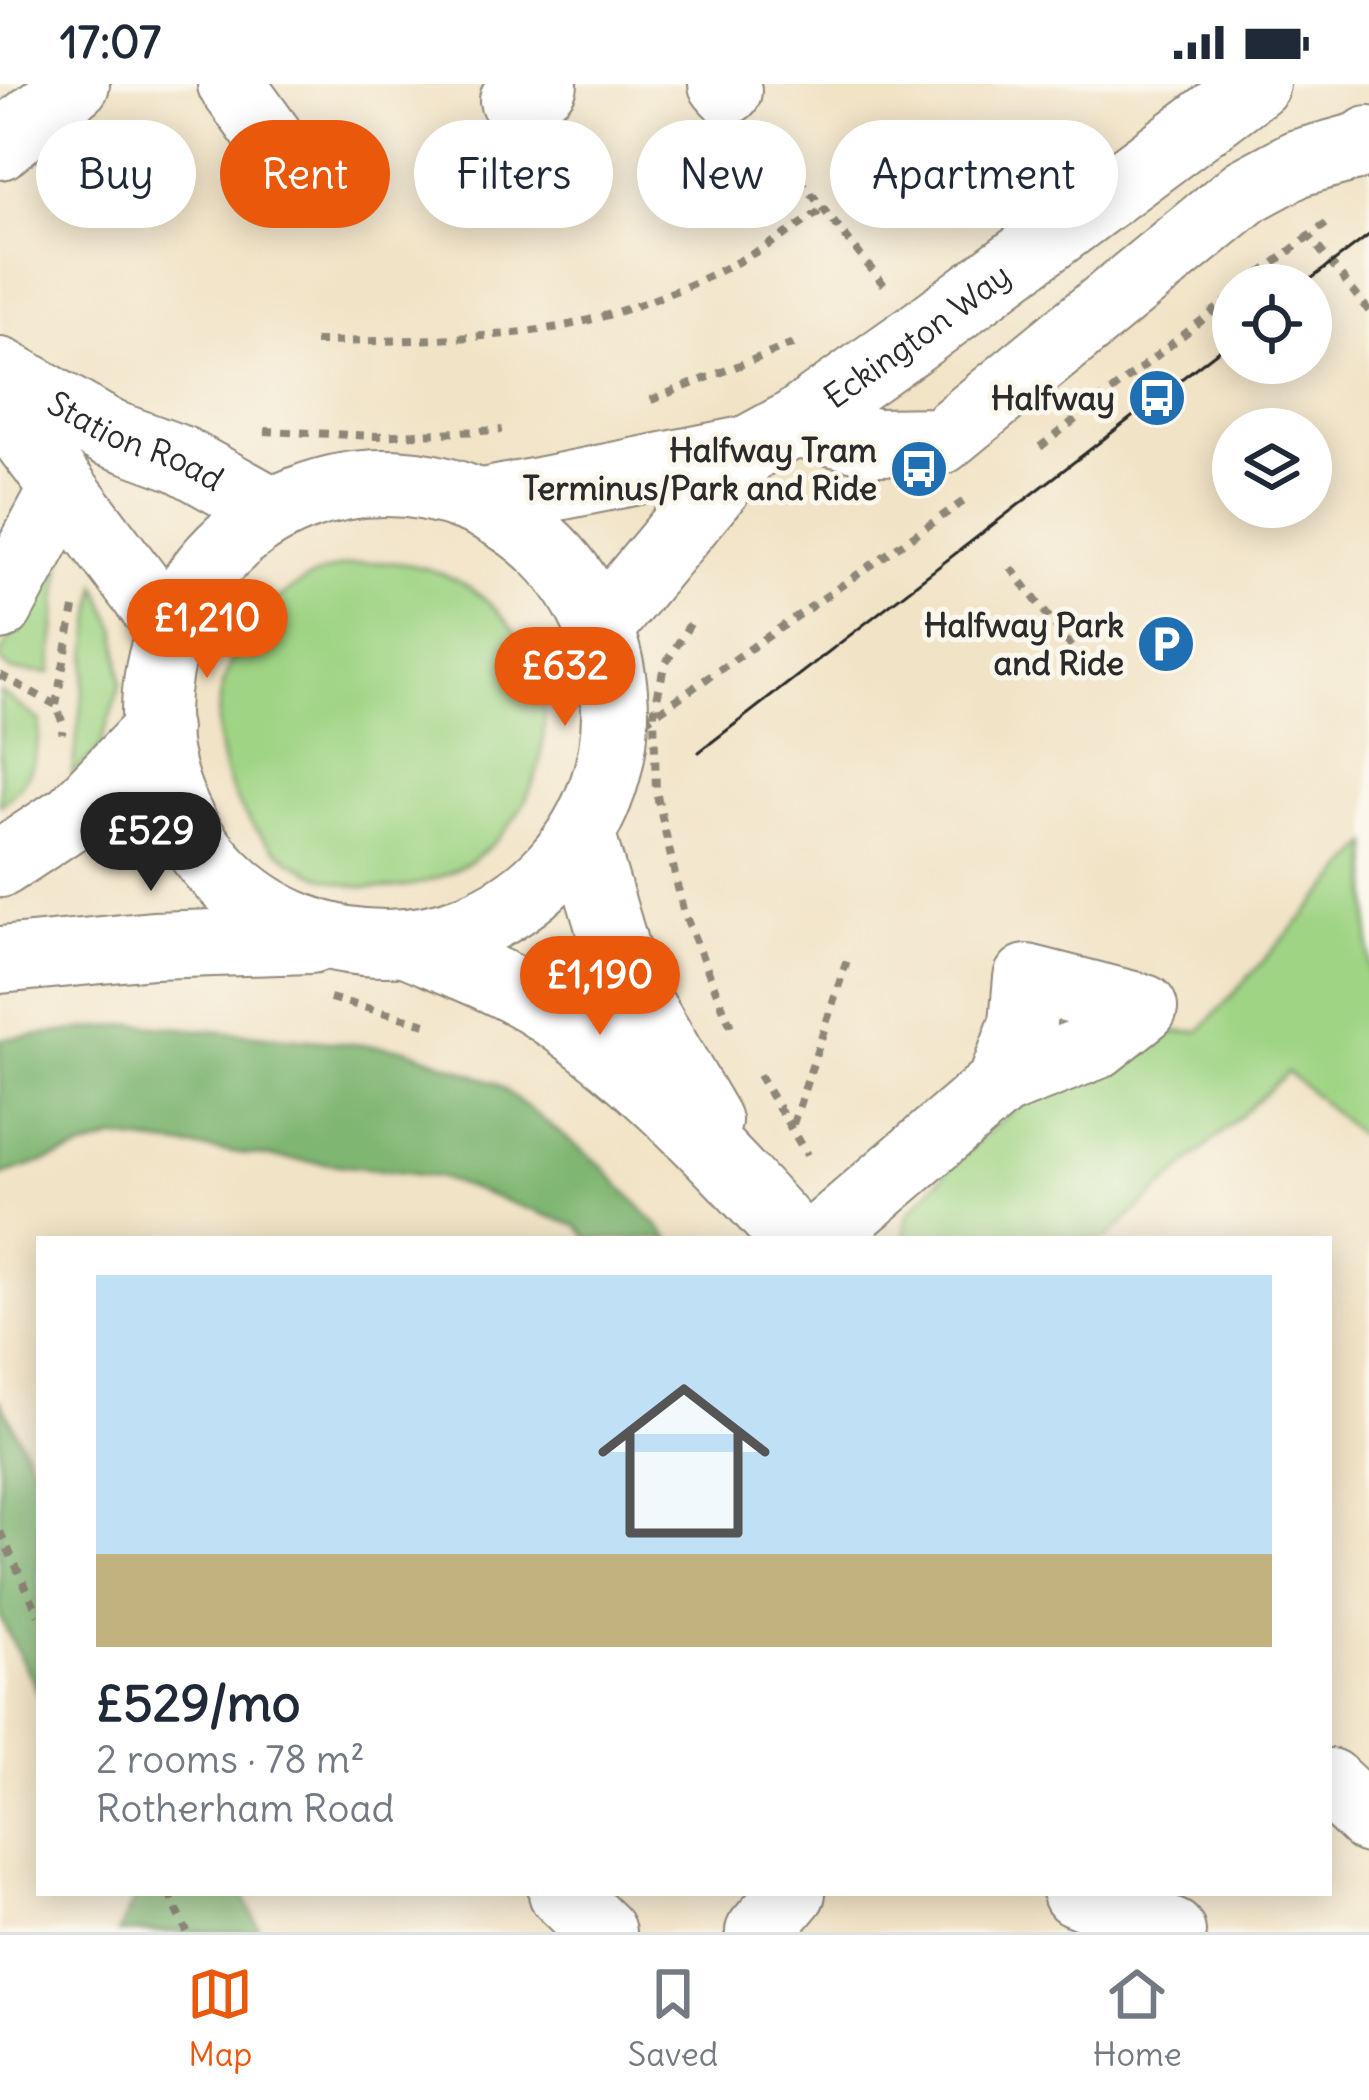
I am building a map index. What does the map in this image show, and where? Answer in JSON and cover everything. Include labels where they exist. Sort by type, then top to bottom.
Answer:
[{"type":"main road","points":[[0,146],[76,84]]},
{"type":"main road","points":[[231,84],[257,120]]},
{"type":"main road","name":"Eckington Way","points":[[601,626],[771,436],[921,334],[1256,84]]},
{"type":"main road","points":[[771,436],[940,441],[1246,191],[1298,163],[1369,140]]},
{"type":"main road","name":"Station Road","points":[[0,371],[109,433],[181,459],[270,509]]},
{"type":"main road","name":"Station Road","points":[[0,404],[168,626]]},
{"type":"main road","name":"Eckington Way","points":[[483,502],[771,436]]},
{"type":"main road","name":"Eckington Way","points":[[337,485],[444,488],[483,502],[554,554],[601,626],[617,701],[635,727],[582,836],[544,883],[502,914],[451,935],[409,944],[363,946],[314,967],[198,843],[170,792],[157,729],[154,684],[168,626],[206,563],[270,509],[337,485]]},
{"type":"main road","points":[[0,607],[64,488]]},
{"type":"main road","points":[[0,864],[74,815],[157,729]]},
{"type":"main road","points":[[582,836],[624,977],[746,1185]]},
{"type":"main road","points":[[409,944],[526,996],[590,1042],[746,1185],[791,1236]]},
{"type":"main road","points":[[0,960],[153,945],[314,967]]},
{"type":"main road","points":[[836,1225],[1001,1083],[1096,1046],[1144,1008],[1027,978],[1023,1023],[1001,1083]]},
{"type":"main road","points":[[1332,1785],[1369,1820]]},
{"type":"main road","points":[[565,1896],[602,1932]]},
{"type":"main road","points":[[759,1932],[789,1896]]},
{"type":"main road","points":[[1083,1896],[1172,1932]]},
{"type":"path","points":[[725,88],[825,207],[921,334]]},
{"type":"path","points":[[315,342],[409,341],[550,328],[643,302],[728,267],[788,236],[825,207]]},
{"type":"path","points":[[1273,264],[1309,236]]},
{"type":"path","points":[[1024,460],[1212,312]]},
{"type":"path","points":[[643,403],[812,336]]},
{"type":"path","points":[[248,431],[376,436],[519,429]]},
{"type":"path","points":[[635,727],[976,493]]},
{"type":"path","points":[[1011,568],[1074,650]]},
{"type":"path","points":[[60,746],[63,724],[56,705],[77,591]]},
{"type":"path","points":[[694,616],[635,727],[656,791],[683,910],[738,1043]]},
{"type":"path","points":[[0,675],[56,705]]},
{"type":"path","points":[[793,1125],[847,960]]},
{"type":"path","points":[[314,967],[428,1024]]},
{"type":"path","points":[[749,1059],[793,1125],[836,1225]]},
{"type":"path","points":[[0,1532],[36,1609]]},
{"type":"path","points":[[171,1896],[188,1932]]},
{"type":"green space","points":[[51,555],[61,560],[51,673],[12,671],[0,656]]},
{"type":"green space","points":[[381,562],[413,565],[443,575],[496,610],[531,663],[541,693],[541,757],[531,787],[496,840],[443,875],[413,885],[381,888],[349,885],[319,875],[266,840],[231,787],[221,757],[218,725],[221,693],[231,663],[266,610],[319,575],[349,565]]},
{"type":"green space","points":[[97,585],[117,631],[121,683],[99,749],[72,774]]},
{"type":"green space","points":[[0,692],[40,721],[31,768],[0,805]]},
{"type":"green space","points":[[1369,844],[1369,1144],[1288,1072],[1109,1236],[904,1236],[908,1214],[958,1159],[1012,1111],[1159,1033],[1200,1031]]},
{"type":"green space","points":[[134,1024],[406,1049],[496,1083],[601,1165],[667,1236],[586,1236],[577,1226],[438,1177],[116,1138],[0,1176],[0,1039]]},
{"type":"green space","points":[[0,1399],[36,1473],[36,1688],[0,1617]]},
{"type":"green space","points":[[136,1896],[243,1896],[261,1932],[118,1932]]},
{"type":"tram line","points":[[1331,264],[1369,235]]},
{"type":"tram line","points":[[699,752],[1212,355]]},
{"type":"place","name":"Halfway","points":[[1157,398]]},
{"type":"place","name":"Halfway Tram Terminus/Park and Ride","points":[[919,469]]},
{"type":"place","name":"Halfway Park and Ride","points":[[1166,644]]}]
